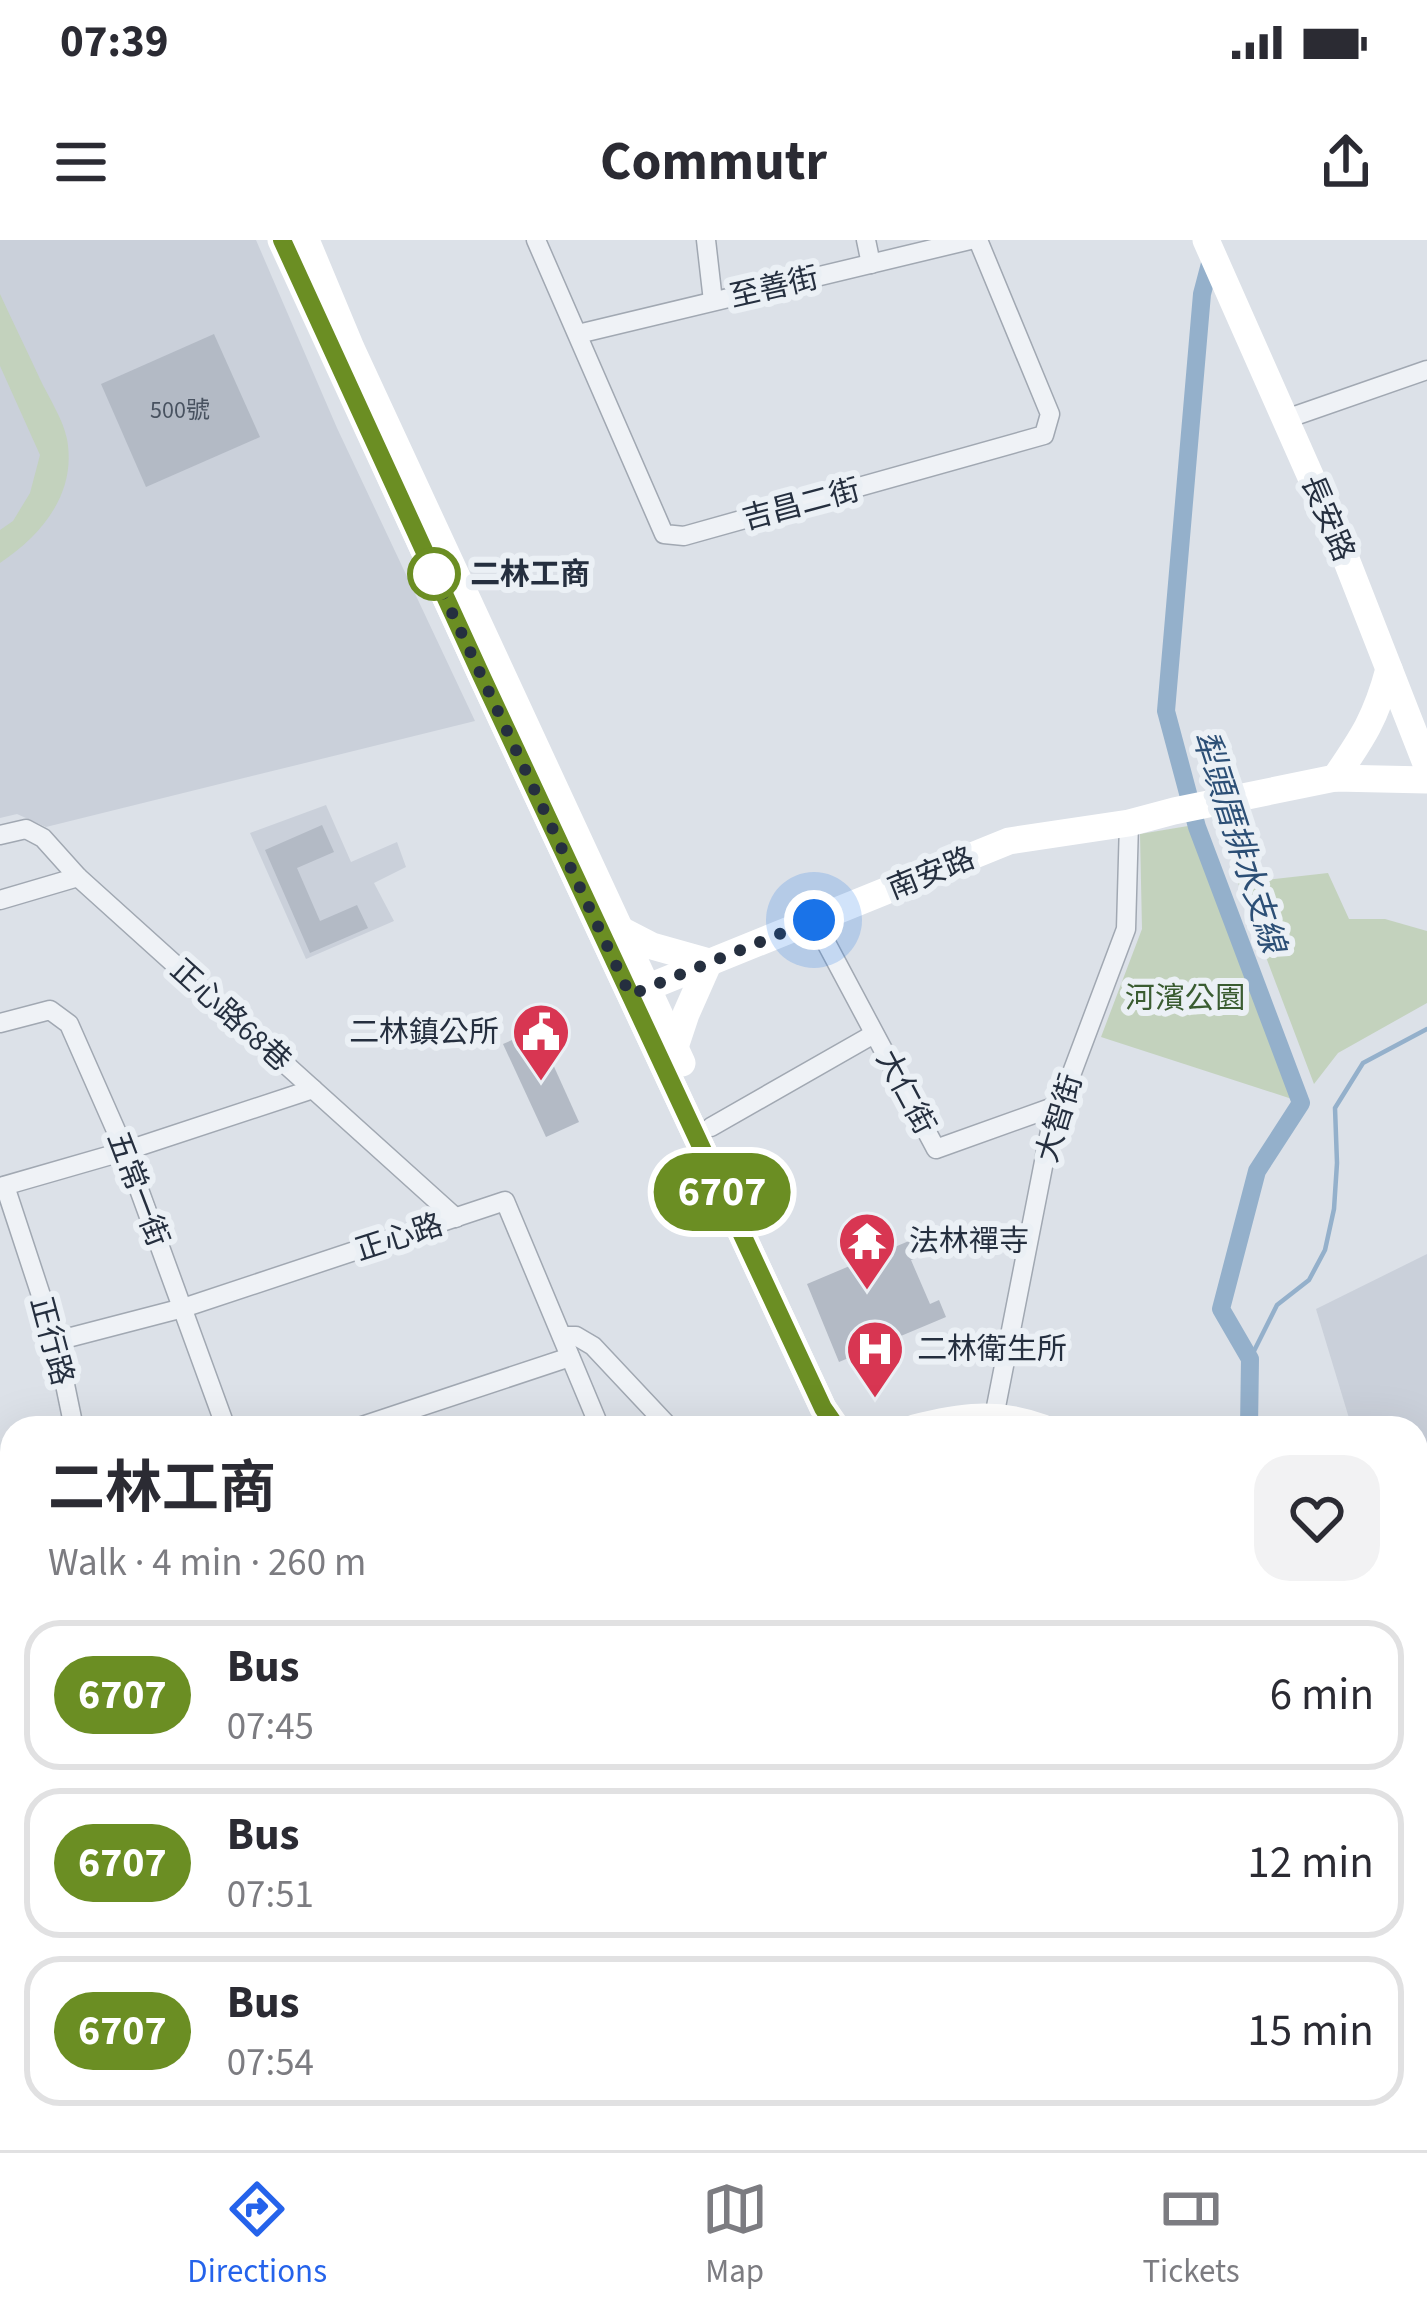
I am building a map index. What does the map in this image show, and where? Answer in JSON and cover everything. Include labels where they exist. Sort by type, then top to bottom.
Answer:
[{"type":"main road","points":[[281,240],[638,991],[828,1416]]},
{"type":"main road","name":"長安路","points":[[1206,240],[1337,536],[1427,766]]},
{"type":"main road","points":[[314,246],[351,348],[621,930],[638,991],[675,1047],[843,1416]]},
{"type":"main road","points":[[1335,778],[1368,729],[1389,669]]},
{"type":"main road","points":[[1335,778],[1427,780]]},
{"type":"main road","name":"南安路","points":[[638,991],[1009,841],[1129,823],[1335,778]]},
{"type":"main road","points":[[621,930],[652,946],[709,962],[675,1047]]},
{"type":"street","name":"吉昌二街","points":[[536,240],[664,533],[684,536],[1044,435],[1050,414],[974,240]]},
{"type":"street","points":[[706,240],[713,302]]},
{"type":"street","points":[[866,240],[871,264]]},
{"type":"street","name":"至善街","points":[[578,334],[974,240]]},
{"type":"street","points":[[1286,419],[1427,370]]},
{"type":"street","name":"大智街","points":[[994,1416],[1050,1131],[1126,929],[1129,823]]},
{"type":"street","name":"正心路68巷","points":[[0,835],[26,829],[43,838],[79,877],[456,1218]]},
{"type":"street","points":[[0,900],[79,877]]},
{"type":"street","name":"大仁街","points":[[814,920],[936,1149],[1059,1106]]},
{"type":"street","name":"五常一街","points":[[0,1023],[50,1010],[68,1024],[125,1151],[222,1416]]},
{"type":"street","points":[[711,1126],[874,1034]]},
{"type":"street","points":[[2,1186],[313,1089]]},
{"type":"street","name":"正行路","points":[[2,1186],[56,1341],[72,1416]]},
{"type":"street","name":"正心路","points":[[56,1341],[182,1308],[506,1201],[595,1416]]},
{"type":"street","points":[[562,1336],[576,1336],[593,1346],[659,1416]]},
{"type":"street","points":[[392,1416],[570,1357]]},
{"type":"shaded area","name":"二林工商","points":[[0,240],[256,240],[337,428],[475,721],[46,827],[17,814],[0,818]]},
{"type":"shaded area","points":[[326,805],[351,862],[397,842],[406,867],[374,883],[394,921],[306,959],[250,833]]},
{"type":"shaded area","points":[[1427,1254],[1427,1416],[1348,1416],[1316,1309]]},
{"type":"green space","points":[[0,294],[62,424],[69,459],[53,511],[30,539],[0,563],[0,530],[13,521],[30,493],[40,455],[0,366]]},
{"type":"green space","name":"河濱公園","points":[[1188,826],[1292,1099],[1101,1037],[1142,929],[1140,834]]},
{"type":"green space","name":"河濱公園","points":[[1328,873],[1349,919],[1385,919],[1427,931],[1427,1003],[1338,1053],[1314,1084],[1238,883]]},
{"type":"building","points":[[214,334],[260,437],[146,487],[101,384]]},
{"type":"building","points":[[322,825],[334,852],[297,868],[320,921],[357,905],[368,928],[310,953],[265,850]]},
{"type":"building","name":"二林鎮公所","points":[[537,1029],[579,1122],[546,1137],[503,1044]]},
{"type":"building","name":"法林禪寺","points":[[916,1238],[923,1255],[911,1260],[930,1304],[939,1300],[946,1317],[839,1362],[807,1284]]},
{"type":"waterway","name":"犁頭厝排水支線","points":[[1212,256],[1202,294],[1166,711],[1197,827],[1301,1103],[1257,1171],[1221,1309],[1250,1359],[1249,1416]]},
{"type":"waterway","points":[[1250,1359],[1277,1305],[1309,1280],[1325,1250],[1334,1209],[1335,1108],[1363,1063],[1427,1029]]},
{"type":"bus line","name":"6707","points":[[282,240],[829,1416]]},
{"type":"place","name":"二林工商","points":[[434,574]]},
{"type":"place","name":"二林鎮公所","points":[[541,1083]]},
{"type":"place","name":"法林禪寺","points":[[867,1292]]},
{"type":"place","name":"二林衛生所","points":[[875,1400]]},
{"type":"route","points":[[434,574],[630,995],[814,920]]}]
